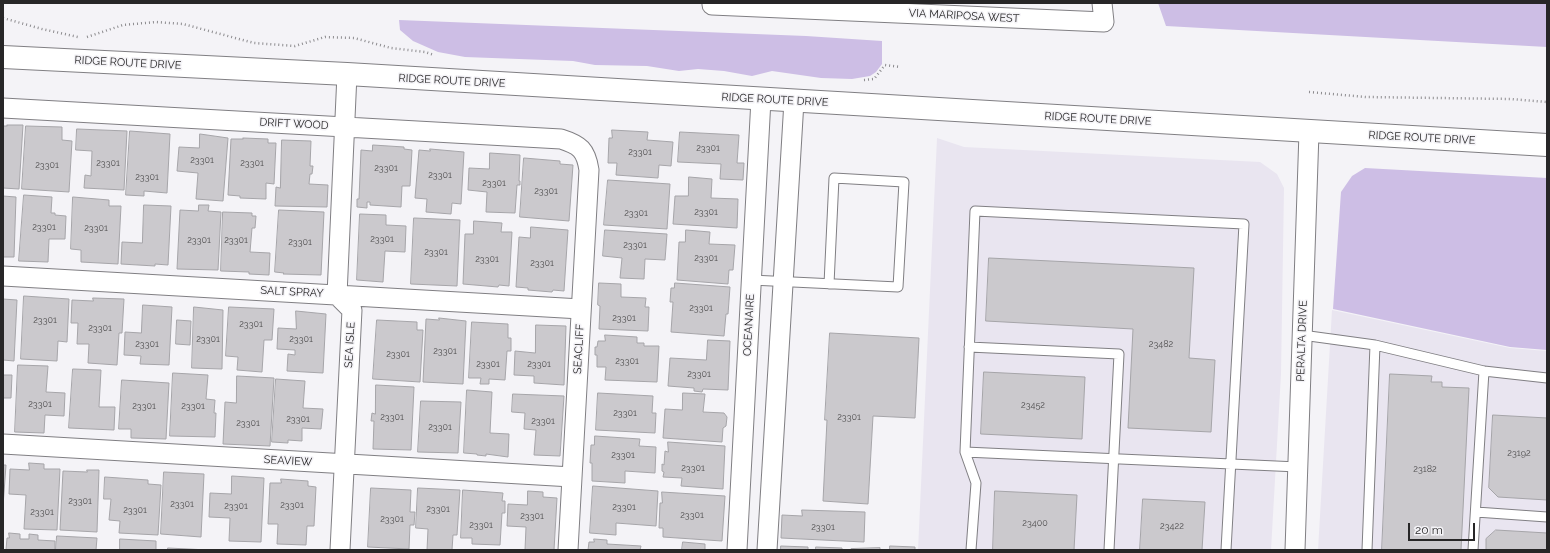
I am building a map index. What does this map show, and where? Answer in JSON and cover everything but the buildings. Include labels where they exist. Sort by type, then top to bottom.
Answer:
[{"type":"main road","name":"RIDGE ROUTE DRIVE","points":[[3,57],[347,74],[761,100],[1547,145]]},
{"type":"street","name":"VIA MARIPOSA WEST","points":[[712,3],[712,5],[1104,22],[1102,3]]},
{"type":"street","points":[[337,295],[347,74]]},
{"type":"street","name":"OCEANAIRE","points":[[737,550],[761,100]]},
{"type":"street","points":[[767,550],[794,101]]},
{"type":"street","name":"DRIFT WOOD","points":[[3,108],[561,139],[572,143],[583,150]]},
{"type":"street","name":"PERALTA DRIVE","points":[[1295,550],[1309,132]]},
{"type":"street","name":"SEACLIFF","points":[[568,550],[589,170],[588,161],[583,150]]},
{"type":"street","name":"SALT SPRAY","points":[[3,276],[581,309]]},
{"type":"street","name":"SEA ISLE","points":[[337,295],[352,310],[340,550]]},
{"type":"street","name":"SEAVIEW","points":[[3,444],[572,477]]},
{"type":"lane","points":[[751,280],[783,282],[829,284],[898,287],[904,182],[834,178],[829,284]]},
{"type":"lane","points":[[971,550],[976,483],[965,452],[975,211],[1244,224],[1232,465],[1226,550]]},
{"type":"lane","points":[[1302,335],[1375,345],[1484,370],[1547,378]]},
{"type":"lane","points":[[1367,550],[1375,345]]},
{"type":"lane","points":[[969,347],[1119,354],[1109,550]]},
{"type":"lane","points":[[1473,550],[1484,370]]},
{"type":"lane","points":[[965,452],[1298,468]]},
{"type":"lane","points":[[1476,512],[1547,517]]},
{"type":"path","points":[[3,18],[42,29],[85,38],[123,25],[156,22],[183,24],[254,44],[295,46],[325,37],[354,38],[391,48],[425,52],[438,56]]},
{"type":"path","points":[[860,81],[874,79],[885,65],[900,67]]},
{"type":"path","points":[[1309,92],[1366,96],[1511,99],[1547,102]]},
{"type":"shaded area","points":[[1158,3],[1547,3],[1547,47],[1166,26]]},
{"type":"shaded area","points":[[399,20],[806,36],[882,41],[882,64],[876,72],[870,76],[852,79],[821,78],[772,71],[752,76],[724,71],[698,69],[679,71],[647,66],[595,65],[573,61],[465,57],[438,52],[413,41],[400,30]]},
{"type":"shaded area","points":[[937,138],[964,147],[1260,162],[1277,174],[1284,188],[1281,374],[1271,550],[918,550]]},
{"type":"shaded area","points":[[1365,168],[1547,178],[1547,350],[1510,347],[1333,309],[1341,192],[1352,176]]},
{"type":"shaded area","points":[[1332,310],[1510,348],[1547,351],[1547,550],[1318,550]]}]
